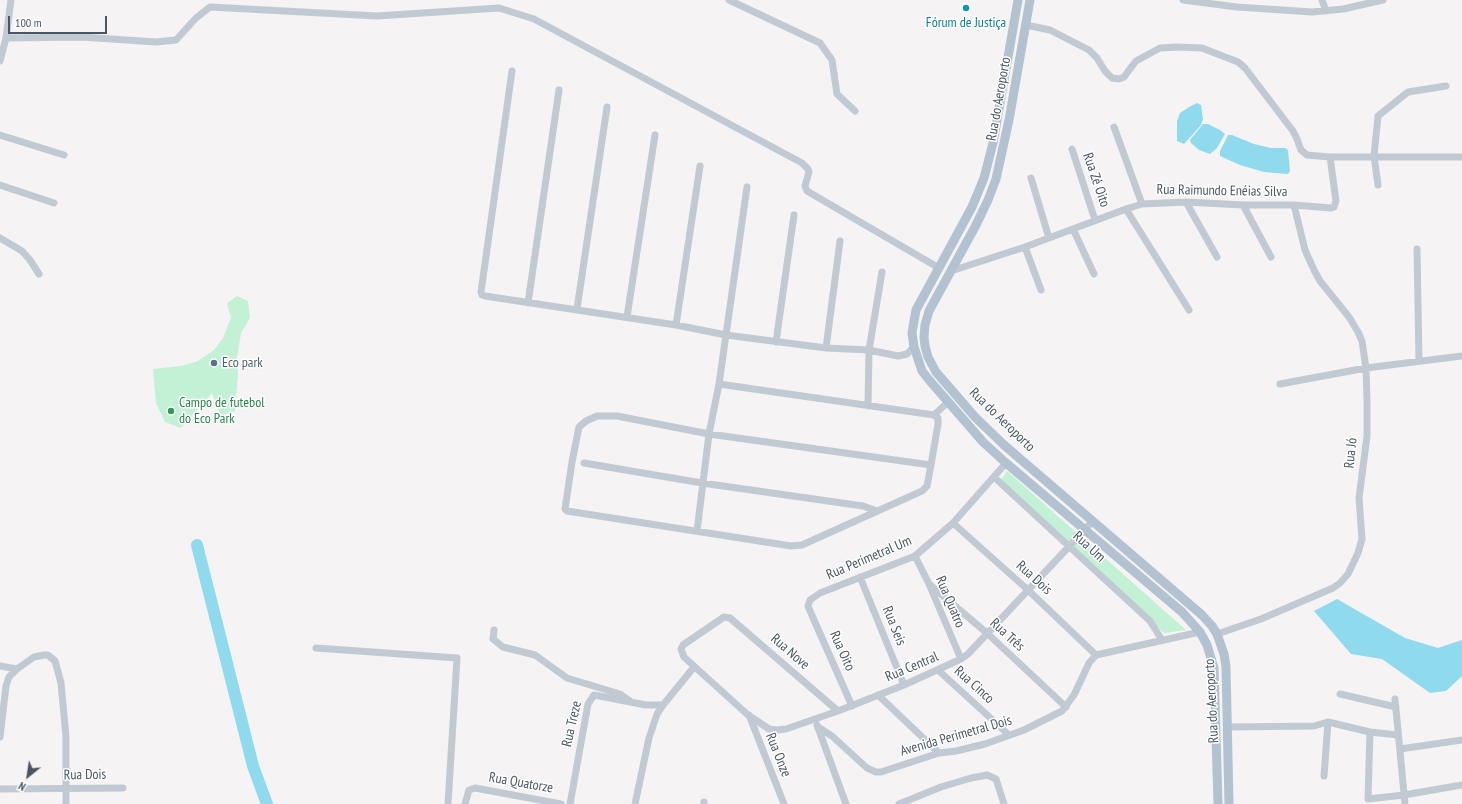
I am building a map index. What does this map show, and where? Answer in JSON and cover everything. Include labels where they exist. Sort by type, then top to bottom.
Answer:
[{"type":"main road","name":"Rua do Aeroporto","points":[[1018,0],[993,143],[984,178],[965,219],[916,310],[912,333],[914,347],[922,371],[983,442],[1084,530],[1182,612],[1200,632],[1207,645],[1214,668],[1218,804]]},
{"type":"main road","name":"Rua do Aeroporto","points":[[1030,0],[1009,120],[998,171],[988,200],[976,225],[929,311],[925,325],[925,346],[928,357],[936,372],[975,417],[1004,445],[1207,620],[1217,634],[1224,654],[1226,667],[1229,804]]},
{"type":"main road","points":[[965,219],[976,225]]},
{"type":"street","points":[[0,61],[6,38],[11,0]]},
{"type":"street","points":[[729,0],[820,43],[832,60],[837,94],[855,111]]},
{"type":"street","points":[[1183,0],[1237,7],[1312,12],[1343,10],[1383,0]]},
{"type":"street","points":[[1322,0],[1326,11]]},
{"type":"street","points":[[6,38],[82,37],[156,42],[176,40],[196,18],[210,7],[377,16],[499,8],[534,19],[802,163],[809,172],[805,186],[807,191],[939,268]]},
{"type":"street","points":[[1026,25],[1050,30],[1089,50],[1112,78],[1119,79],[1124,77],[1136,61],[1160,48],[1202,48],[1238,62],[1245,68],[1293,131],[1298,139],[1301,150],[1307,155],[1330,157],[1462,157]]},
{"type":"street","points":[[512,71],[481,292],[482,295],[776,342],[826,348],[869,350],[898,356],[907,354],[914,347]]},
{"type":"street","points":[[1378,185],[1374,156],[1378,116],[1408,92],[1446,86]]},
{"type":"street","points":[[528,303],[559,90]]},
{"type":"street","points":[[577,309],[607,107]]},
{"type":"street","points":[[1114,127],[1142,204]]},
{"type":"street","points":[[0,135],[64,154]]},
{"type":"street","points":[[626,317],[655,135]]},
{"type":"street","name":"Rua Zé Oito","points":[[1072,149],[1095,220]]},
{"type":"street","name":"Rua Raimundo Enéias Silva","points":[[951,271],[1049,238],[1142,204],[1186,202],[1331,208],[1334,207],[1336,201],[1330,157]]},
{"type":"street","points":[[676,325],[700,166]]},
{"type":"street","points":[[1031,178],[1049,238]]},
{"type":"street","points":[[0,184],[54,203]]},
{"type":"street","points":[[697,531],[709,434],[726,335],[747,187]]},
{"type":"street","points":[[1186,202],[1217,257]]},
{"type":"street","points":[[1243,205],[1271,258]]},
{"type":"street","name":"Rua Jó","points":[[1217,634],[1261,619],[1333,588],[1348,574],[1358,553],[1362,539],[1359,498],[1367,436],[1366,368],[1362,342],[1349,317],[1320,281],[1305,250],[1294,206]]},
{"type":"street","points":[[1126,209],[1189,310]]},
{"type":"street","points":[[776,342],[794,215]]},
{"type":"street","points":[[1073,229],[1094,274]]},
{"type":"street","points":[[0,238],[22,251],[39,274]]},
{"type":"street","points":[[826,348],[840,241]]},
{"type":"street","points":[[1025,246],[1041,290]]},
{"type":"street","points":[[1417,249],[1419,361]]},
{"type":"street","points":[[868,406],[869,350],[882,272]]},
{"type":"street","points":[[1280,384],[1366,368],[1462,356]]},
{"type":"street","points":[[718,384],[934,415],[938,418],[938,424],[931,465],[927,486],[922,491],[802,545],[792,546],[567,511],[565,509],[579,427],[586,421],[597,416],[617,416],[709,434],[931,465]]},
{"type":"street","points":[[934,415],[948,402]]},
{"type":"street","points":[[584,463],[702,484],[864,506],[878,511]]},
{"type":"street","name":"Rua Perimetral Um","points":[[808,606],[810,600],[820,593],[915,556],[953,523],[1006,463]]},
{"type":"street","name":"Rua Um","points":[[994,477],[1150,621],[1162,640]]},
{"type":"street","name":"Rua Central","points":[[694,667],[748,715],[769,729],[786,729],[816,723],[838,711],[938,670],[968,654],[1093,521]]},
{"type":"street","name":"Rua Dois","points":[[953,523],[1028,590],[1096,655]]},
{"type":"street","name":"Rua Quatro","points":[[915,556],[929,584],[961,659]]},
{"type":"street","name":"Rua Seis","points":[[860,577],[904,685]]},
{"type":"street","name":"Rua Três","points":[[929,584],[988,634],[1066,707]]},
{"type":"street","name":"Rua Oito","points":[[808,606],[852,706]]},
{"type":"street","name":"Rua Nove","points":[[694,667],[681,653],[683,645],[726,617],[732,619],[838,711]]},
{"type":"street","points":[[494,630],[493,639],[503,647],[535,655],[567,678],[620,694],[633,703]]},
{"type":"street","points":[[1096,655],[1200,632]]},
{"type":"street","points":[[316,648],[457,658],[448,804]]},
{"type":"street","points":[[0,737],[6,686],[9,677],[16,669],[34,657],[48,655],[55,661],[61,684],[66,737],[66,804]]},
{"type":"street","name":"Avenida Perimetral Dois","points":[[816,723],[867,768],[876,772],[889,770],[939,753],[956,751],[985,744],[1055,715],[1066,707],[1074,695],[1089,663],[1096,655]]},
{"type":"street","points":[[0,666],[16,669]]},
{"type":"street","points":[[635,804],[649,738],[658,714],[663,705],[694,667]]},
{"type":"street","name":"Rua Cinco","points":[[938,670],[1009,735]]},
{"type":"street","points":[[1340,694],[1396,707]]},
{"type":"street","name":"Rua Treze","points":[[570,804],[590,699],[594,695],[597,695],[633,703],[663,705]]},
{"type":"street","points":[[878,695],[939,753]]},
{"type":"street","points":[[1395,699],[1405,804]]},
{"type":"street","name":"Rua Onze","points":[[748,715],[784,804]]},
{"type":"street","points":[[1324,776],[1328,722]]},
{"type":"street","points":[[1228,727],[1314,726],[1328,722],[1370,732],[1398,735]]},
{"type":"street","points":[[816,723],[846,804]]},
{"type":"street","points":[[1370,732],[1368,799],[1404,795],[1462,785]]},
{"type":"street","points":[[1400,750],[1462,740]]},
{"type":"street","points":[[899,804],[941,787],[987,775],[996,779],[1004,804]]},
{"type":"street","name":"Rua Dois","points":[[1,787],[123,788]]},
{"type":"street","name":"Rua Quatorze","points":[[464,804],[469,790],[475,788],[561,804]]},
{"type":"green space","name":"Eco park","points":[[237,296],[248,301],[250,318],[241,333],[237,358],[238,375],[235,411],[221,416],[212,393],[181,428],[165,422],[156,403],[153,369],[181,366],[198,361],[214,350],[223,338],[231,318],[227,303]]},
{"type":"green space","points":[[1007,471],[1186,630],[1164,633],[1000,481]]},
{"type":"water","points":[[1197,103],[1201,105],[1203,119],[1201,125],[1184,144],[1177,141],[1177,121],[1180,113]]},
{"type":"water","points":[[1203,124],[1208,124],[1225,134],[1217,148],[1210,154],[1199,150],[1191,143],[1190,140]]},
{"type":"water","points":[[1228,135],[1271,148],[1285,148],[1288,150],[1290,171],[1288,174],[1264,172],[1240,165],[1220,156],[1220,151]]},
{"type":"water","points":[[1337,599],[1405,638],[1438,648],[1462,640],[1462,676],[1446,691],[1430,693],[1382,659],[1351,654],[1314,611]]},
{"type":"waterway","points":[[197,545],[253,766],[267,804]]},
{"type":"place","name":"Fórum de Justiça","points":[[966,8]]},
{"type":"place","name":"Eco park","points":[[214,363]]},
{"type":"place","name":"Campo de futebol do Eco Park","points":[[171,411]]}]
